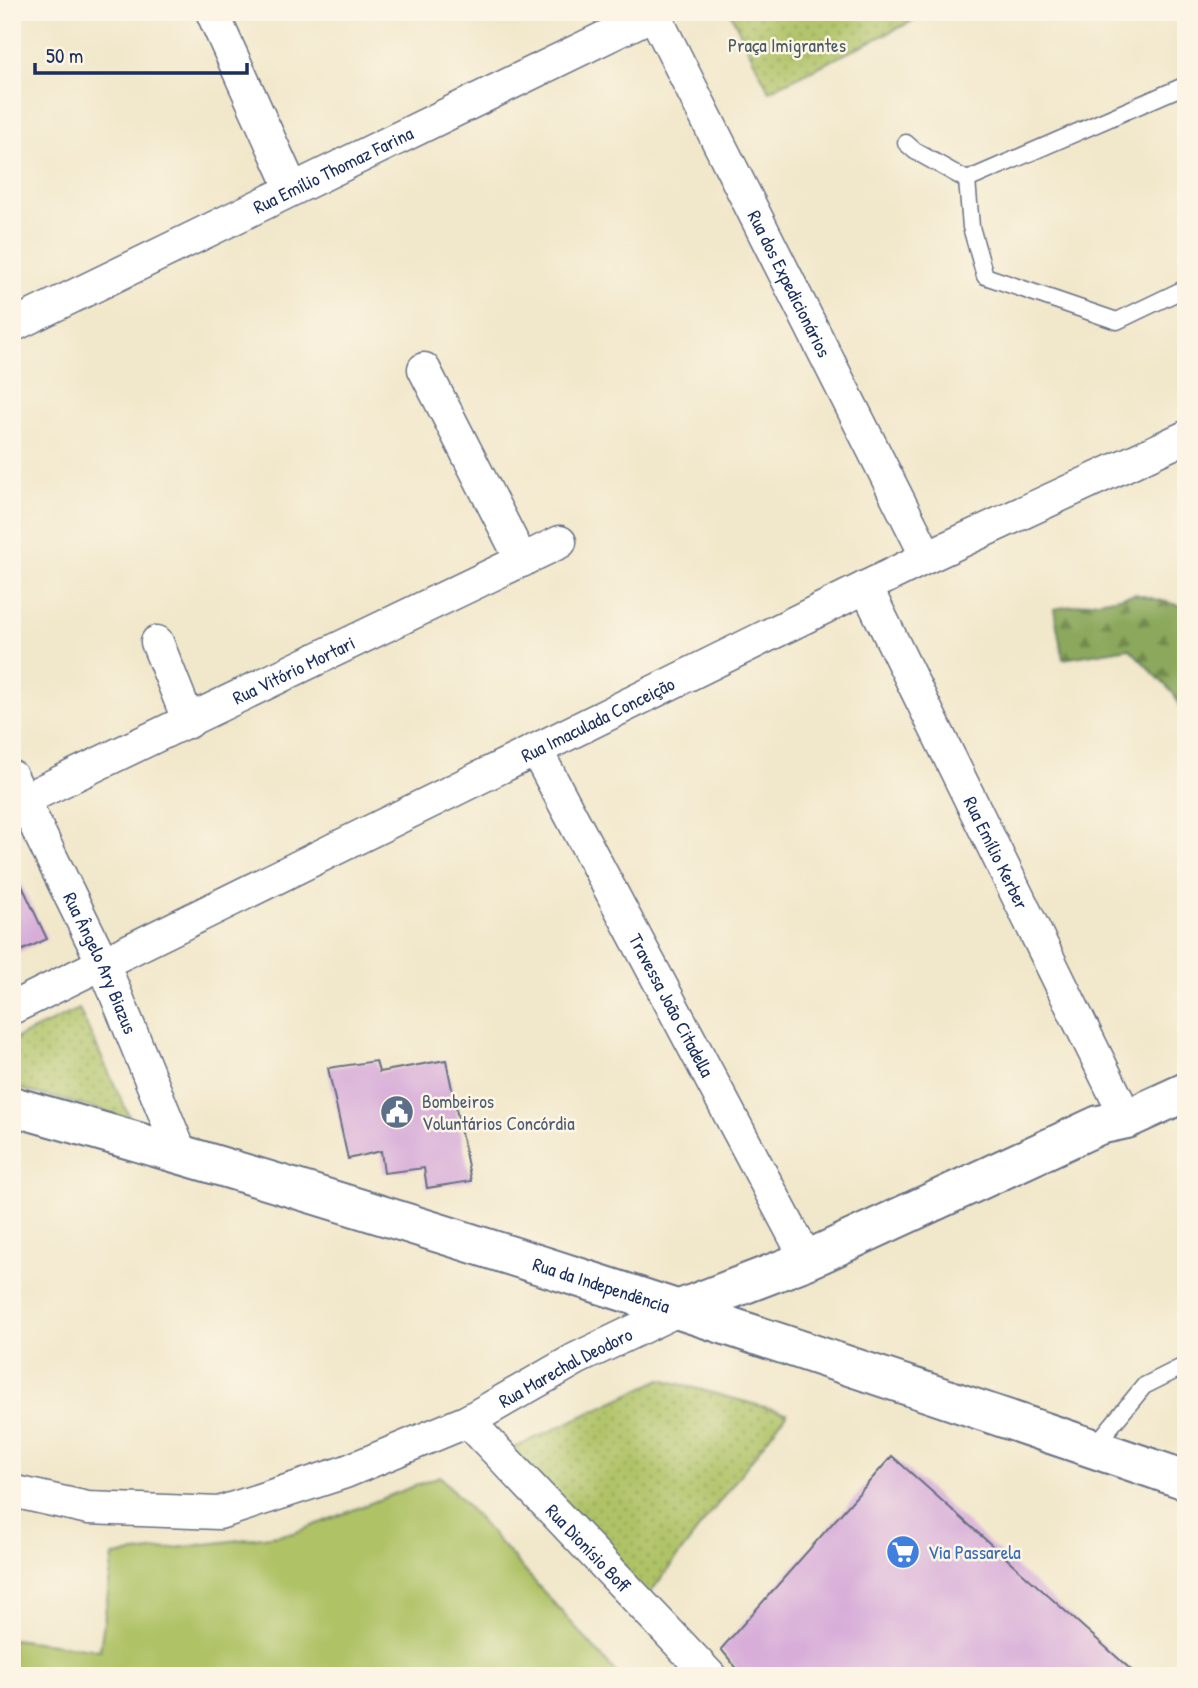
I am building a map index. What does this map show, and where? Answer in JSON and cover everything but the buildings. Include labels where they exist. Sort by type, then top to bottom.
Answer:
[{"type":"street","points":[[212,12],[292,189]]},
{"type":"street","name":"Rua Emílio Thomaz Farina","points":[[12,326],[653,13]]},
{"type":"street","name":"Rua dos Expedicionários","points":[[653,13],[927,557]]},
{"type":"street","points":[[424,369],[522,561]]},
{"type":"street","name":"Rua Imaculada Conceição","points":[[12,1009],[927,557],[1186,437]]},
{"type":"street","name":"Rua Vitório Mortari","points":[[18,788],[189,722],[560,542]]},
{"type":"street","name":"Rua Emílio Kerber","points":[[866,587],[1114,1114]]},
{"type":"street","points":[[157,642],[189,722]]},
{"type":"street","name":"Travessa João Citadella","points":[[537,750],[807,1260]]},
{"type":"street","name":"Rua Ângelo Ary Biazus","points":[[18,788],[103,963],[181,1154]]},
{"type":"street","name":"Rua Marechal Deodoro","points":[[1114,1114],[1186,1065]]},
{"type":"street","name":"Rua Marechal Deodoro","points":[[12,1491],[88,1508],[219,1513],[345,1472],[468,1421],[576,1359],[680,1309],[807,1260],[1114,1114],[1186,1091]]},
{"type":"street","name":"Rua da Independência","points":[[12,1106],[181,1154],[680,1309],[1186,1480]]},
{"type":"street","name":"Rua Dionísio Boff","points":[[468,1421],[710,1676]]},
{"type":"lane","points":[[967,180],[1186,85]]},
{"type":"lane","points":[[906,143],[915,151],[967,180]]},
{"type":"lane","points":[[967,180],[971,227],[985,276],[1117,321],[1186,288]]},
{"type":"lane","points":[[1093,1448],[1144,1386],[1186,1365]]},
{"type":"green space","name":"Praça Imigrantes","points":[[730,12],[931,12],[769,91]]},
{"type":"green space","points":[[1135,594],[1186,607],[1186,719],[1174,694],[1129,648],[1063,659],[1054,609]]},
{"type":"green space","points":[[79,1009],[130,1118],[12,1087],[12,1040]]},
{"type":"green space","points":[[661,1379],[787,1413],[641,1605],[510,1450]]},
{"type":"green space","points":[[440,1476],[619,1676],[12,1676],[12,1639],[100,1650],[113,1556],[294,1533]]},
{"type":"place","name":"Bombeiros Voluntários Concórdia","points":[[397,1112]]},
{"type":"place","name":"Via Passarela","points":[[903,1552]]}]
